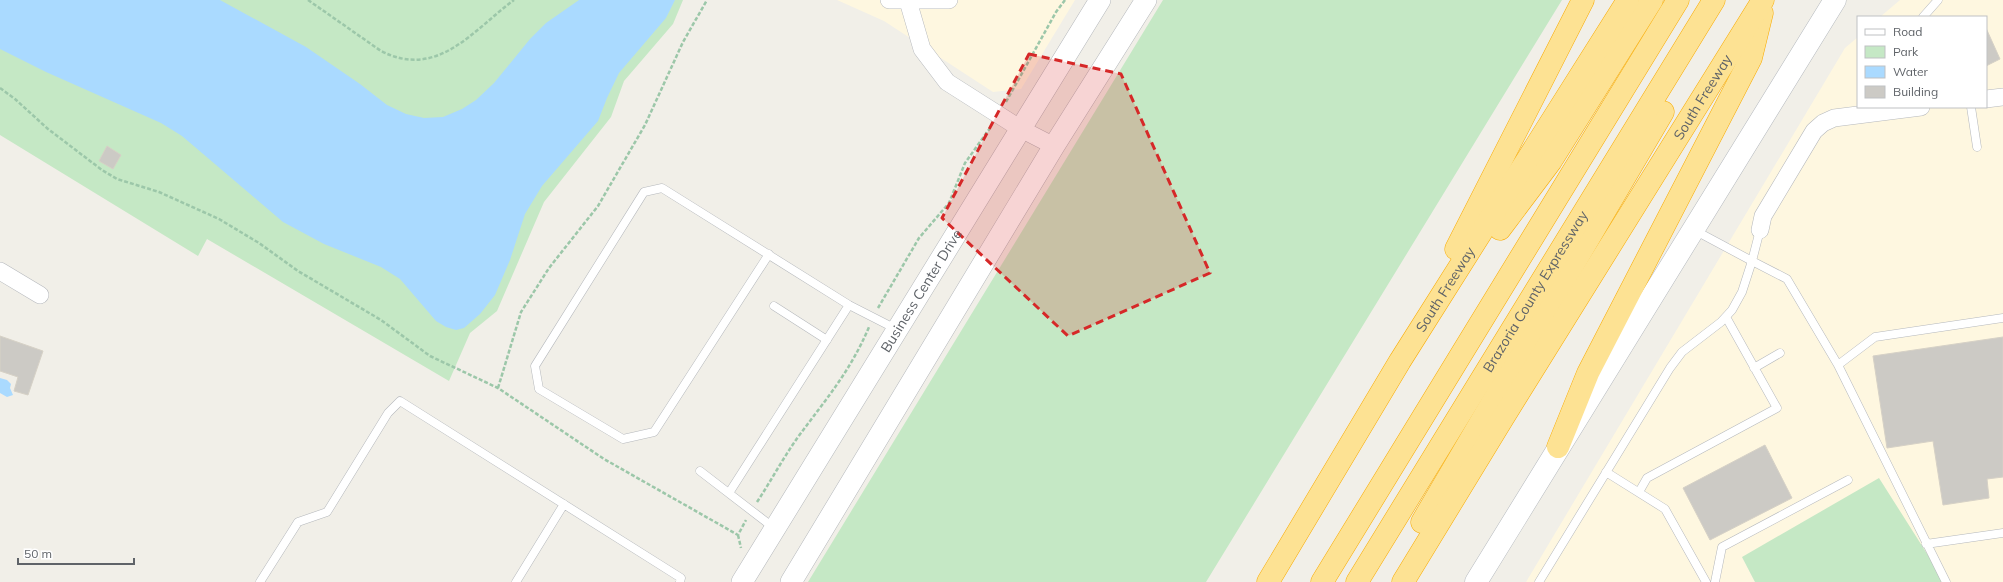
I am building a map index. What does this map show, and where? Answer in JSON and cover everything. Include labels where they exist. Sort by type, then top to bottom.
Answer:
[{"type":"highway","points":[[1400,361],[1583,0]]},
{"type":"highway","name":"South Freeway","points":[[1268,582],[1400,361],[1628,0]]},
{"type":"highway","points":[[1400,361],[1551,161],[1652,0]]},
{"type":"highway","name":"Brazoria County Expressway","points":[[1322,582],[1678,0]]},
{"type":"highway","name":"Brazoria County Expressway","points":[[1357,582],[1714,0]]},
{"type":"highway","points":[[1398,582],[1405,552],[1730,0]]},
{"type":"highway","points":[[1558,447],[1588,373],[1751,58],[1764,0]]},
{"type":"highway","name":"South Freeway","points":[[1403,582],[1503,418],[1764,0]]},
{"type":"main road","points":[[1476,582],[1834,0]]},
{"type":"street","points":[[889,0],[949,0]]},
{"type":"street","name":"Business Center Drive","points":[[742,582],[1100,0]]},
{"type":"street","points":[[791,582],[1054,146],[1146,0]]},
{"type":"street","points":[[908,1],[922,49],[947,82],[1021,129],[1054,146]]},
{"type":"street","points":[[1987,99],[2003,97]]},
{"type":"street","points":[[1760,230],[1763,216],[1814,131],[1823,123],[1834,118],[1881,110],[1908,108]]},
{"type":"street","points":[[0,271],[40,295]]},
{"type":"lane","points":[[1924,16],[1938,0]]},
{"type":"lane","points":[[1971,108],[1977,147]]},
{"type":"lane","points":[[769,254],[654,432],[623,439],[539,389],[535,366],[644,192],[662,188],[769,254],[849,306],[897,330]]},
{"type":"lane","points":[[1693,229],[1752,262],[1787,279],[1838,365],[1946,582]]},
{"type":"lane","points":[[1539,582],[1670,368],[1682,352],[1726,318],[1732,310],[1742,292],[1752,262],[1760,230]]},
{"type":"lane","points":[[774,306],[827,340]]},
{"type":"lane","points":[[729,493],[849,306]]},
{"type":"lane","points":[[1639,492],[1647,478],[1777,408],[1726,318]]},
{"type":"lane","points":[[1838,365],[1874,337],[2003,318]]},
{"type":"lane","points":[[1754,368],[1780,353]]},
{"type":"lane","points":[[260,582],[298,522],[327,512],[388,412],[400,401],[681,578],[680,582]]},
{"type":"lane","points":[[700,471],[774,528]]},
{"type":"lane","points":[[1606,472],[1665,509],[1706,582]]},
{"type":"lane","points":[[1715,582],[1722,547],[1848,480]]},
{"type":"lane","points":[[516,582],[564,504]]},
{"type":"lane","points":[[1926,544],[2003,533]]},
{"type":"path","points":[[308,0],[381,51],[391,56],[418,61],[451,50],[470,37],[514,0]]},
{"type":"path","points":[[498,388],[521,312],[549,268],[598,206],[645,125],[683,42],[707,0]]},
{"type":"highlighted area","points":[[1029,54],[1121,74],[1210,273],[1068,336],[942,218]]},
{"type":"shaded area","points":[[837,0],[1075,0],[1021,89],[993,92],[884,21]]},
{"type":"shaded area","points":[[1900,0],[2003,0],[2003,582],[1945,582],[1742,557],[1755,582],[1526,582],[1845,48],[1857,38],[1857,108],[1987,108],[1987,16],[1881,16]]},
{"type":"green space","points":[[0,0],[683,0],[673,24],[624,81],[611,117],[544,202],[497,311],[470,333],[449,381],[207,239],[198,256],[0,135]]},
{"type":"green space","points":[[1163,0],[1562,0],[1206,582],[808,582]]},
{"type":"green space","points":[[1879,478],[1945,582],[1755,582],[1742,557]]},
{"type":"water","points":[[0,0],[220,0],[306,47],[360,84],[387,105],[406,114],[424,118],[443,117],[462,109],[476,100],[494,83],[530,39],[546,23],[579,0],[675,0],[666,18],[619,73],[598,121],[542,186],[525,214],[510,260],[495,295],[480,314],[464,328],[456,330],[446,327],[436,321],[400,279],[381,267],[324,244],[283,222],[182,136],[161,123],[46,72],[0,49]]},
{"type":"water","points":[[0,378],[7,380],[11,384],[10,388],[13,395],[7,397],[0,393]]},
{"type":"building","points":[[1987,30],[2000,59],[1987,66]]},
{"type":"building","points":[[107,146],[121,155],[113,169],[99,161]]},
{"type":"building","points":[[0,336],[43,351],[28,395],[14,391],[18,377],[0,371]]},
{"type":"building","points":[[2003,337],[2003,477],[1987,479],[1989,498],[1943,505],[1933,441],[1887,448],[1873,356]]},
{"type":"building","points":[[1765,445],[1792,498],[1710,540],[1683,488]]}]
